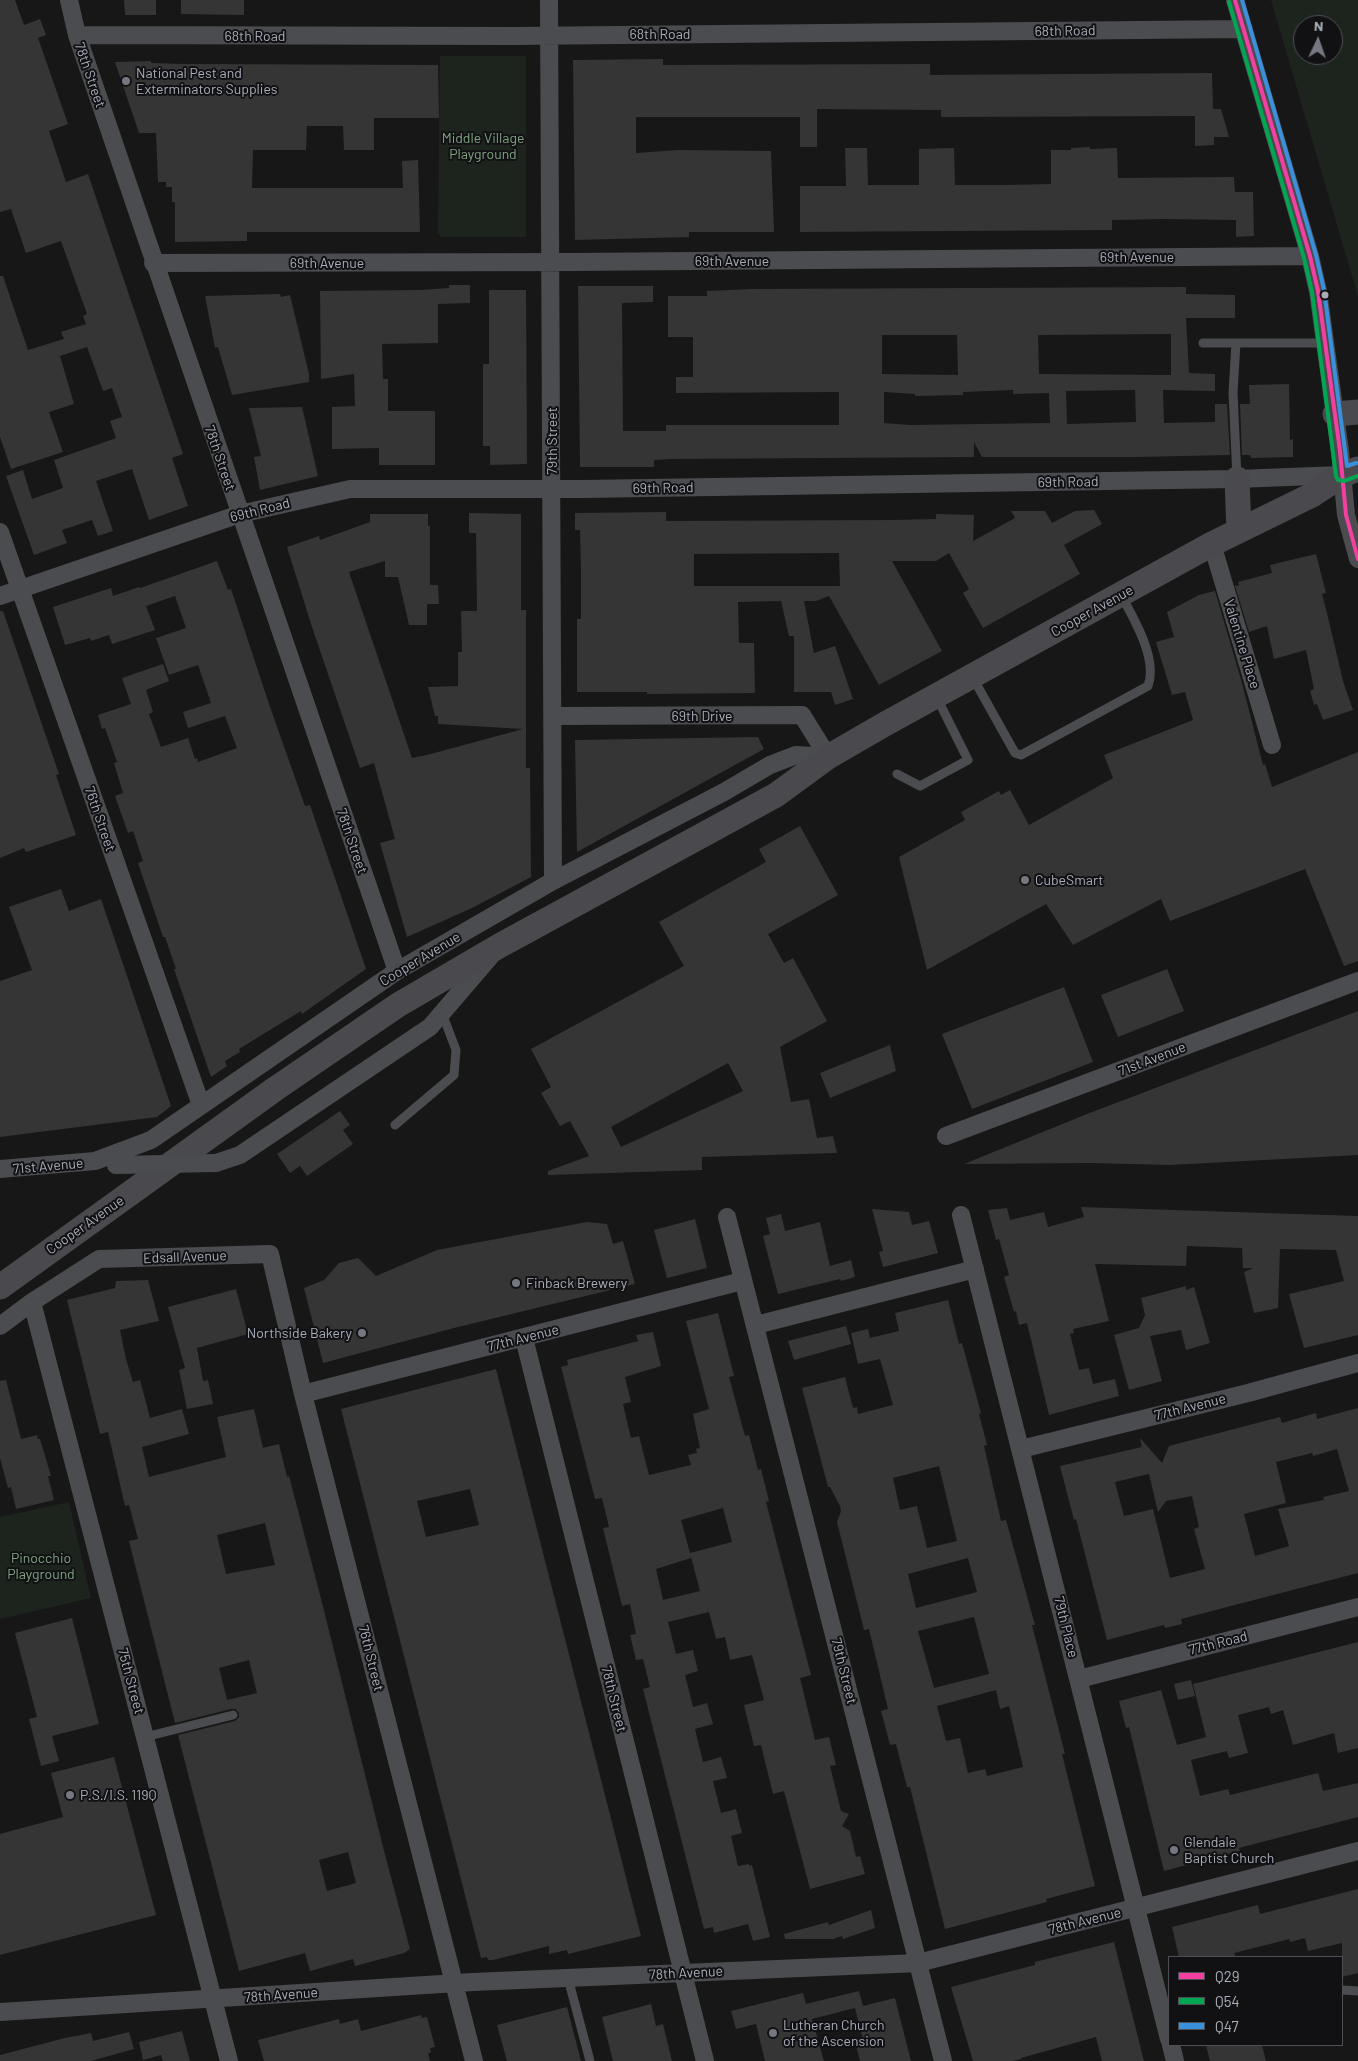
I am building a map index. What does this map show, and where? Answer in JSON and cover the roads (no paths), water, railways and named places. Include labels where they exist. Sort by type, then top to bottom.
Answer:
[{"type":"main road","name":"Cooper Avenue","points":[[0,1287],[283,1083],[398,1005],[498,946],[776,795],[828,757],[936,696],[1212,544],[1312,495],[1350,472]]},
{"type":"main road","points":[[1237,479],[1239,530]]},
{"type":"street","name":"78th Street","points":[[69,0],[77,35],[153,263],[397,971]]},
{"type":"street","name":"79th Street","points":[[549,0],[553,881]]},
{"type":"street","points":[[1236,0],[1310,256],[1318,291],[1325,343],[1346,413],[1350,472],[1346,515],[1358,559]]},
{"type":"street","name":"68th Road","points":[[77,35],[549,35],[1244,29]]},
{"type":"street","name":"69th Avenue","points":[[153,263],[1310,256]]},
{"type":"street","name":"69th Road","points":[[0,596],[240,514],[350,489],[552,489],[1237,479],[1350,472]]},
{"type":"street","name":"76th Street","points":[[0,532],[201,1105]]},
{"type":"street","name":"Valentine Place","points":[[1212,544],[1272,745]]},
{"type":"street","name":"69th Drive","points":[[553,716],[802,716],[828,757]]},
{"type":"street","name":"Cooper Avenue","points":[[95,1162],[151,1140],[397,971],[553,881],[724,792],[770,765],[796,755],[828,757]]},
{"type":"street","name":"Cooper Avenue","points":[[95,1162],[116,1165],[216,1164],[240,1155],[423,1032],[498,946]]},
{"type":"street","name":"71st Avenue","points":[[946,1136],[1358,981]]},
{"type":"street","name":"71st Avenue","points":[[0,1170],[95,1162]]},
{"type":"street","name":"79th Place","points":[[961,1215],[1168,2035]]},
{"type":"street","name":"79th Street","points":[[727,1218],[742,1281],[756,1325],[943,2061]]},
{"type":"street","name":"76th Street","points":[[270,1254],[303,1394],[474,2061]]},
{"type":"street","name":"Edsall Avenue","points":[[32,1302],[99,1259],[270,1254]]},
{"type":"street","points":[[756,1325],[975,1269]]},
{"type":"street","name":"77th Avenue","points":[[303,1394],[742,1281]]},
{"type":"street","points":[[0,1326],[32,1302]]},
{"type":"street","name":"75th Street","points":[[32,1302],[229,2061]]},
{"type":"street","name":"78th Street","points":[[524,1338],[705,2061]]},
{"type":"street","name":"77th Avenue","points":[[1021,1448],[1358,1363]]},
{"type":"street","name":"77th Road","points":[[1079,1678],[1358,1607]]},
{"type":"street","name":"78th Avenue","points":[[0,2012],[454,1984],[918,1963],[1358,1851]]},
{"type":"street","points":[[1171,2046],[1175,2061]]},
{"type":"lane","points":[[1203,343],[1325,343]]},
{"type":"lane","points":[[1236,343],[1233,394],[1237,479]]},
{"type":"lane","points":[[972,676],[1015,754],[1021,755],[1148,686],[1151,665],[1136,623],[1120,595]]},
{"type":"lane","points":[[897,774],[920,786],[968,760],[936,696]]},
{"type":"lane","points":[[395,1125],[454,1075],[456,1050],[442,1012]]},
{"type":"lane","points":[[145,1737],[233,1715]]},
{"type":"lane","points":[[568,1978],[590,2061]]},
{"type":"lane","points":[[1343,1990],[1358,1990]]},
{"type":"place","name":"National Pest and Exterminators Supplies","points":[[126,81]]},
{"type":"place","name":"CubeSmart","points":[[1025,880]]},
{"type":"place","name":"Finback Brewery","points":[[516,1283]]},
{"type":"place","name":"Northside Bakery","points":[[362,1333]]},
{"type":"place","name":"P.S./I.S. 119Q","points":[[70,1795]]},
{"type":"place","name":"Glendale Baptist Church","points":[[1174,1850]]},
{"type":"place","name":"Lutheran Church of the Ascension","points":[[773,2033]]},
{"type":"park label","name":"Middle Village Playground","points":[[483,146]]},
{"type":"park label","name":"Pinocchio Playground","points":[[41,1566]]}]
